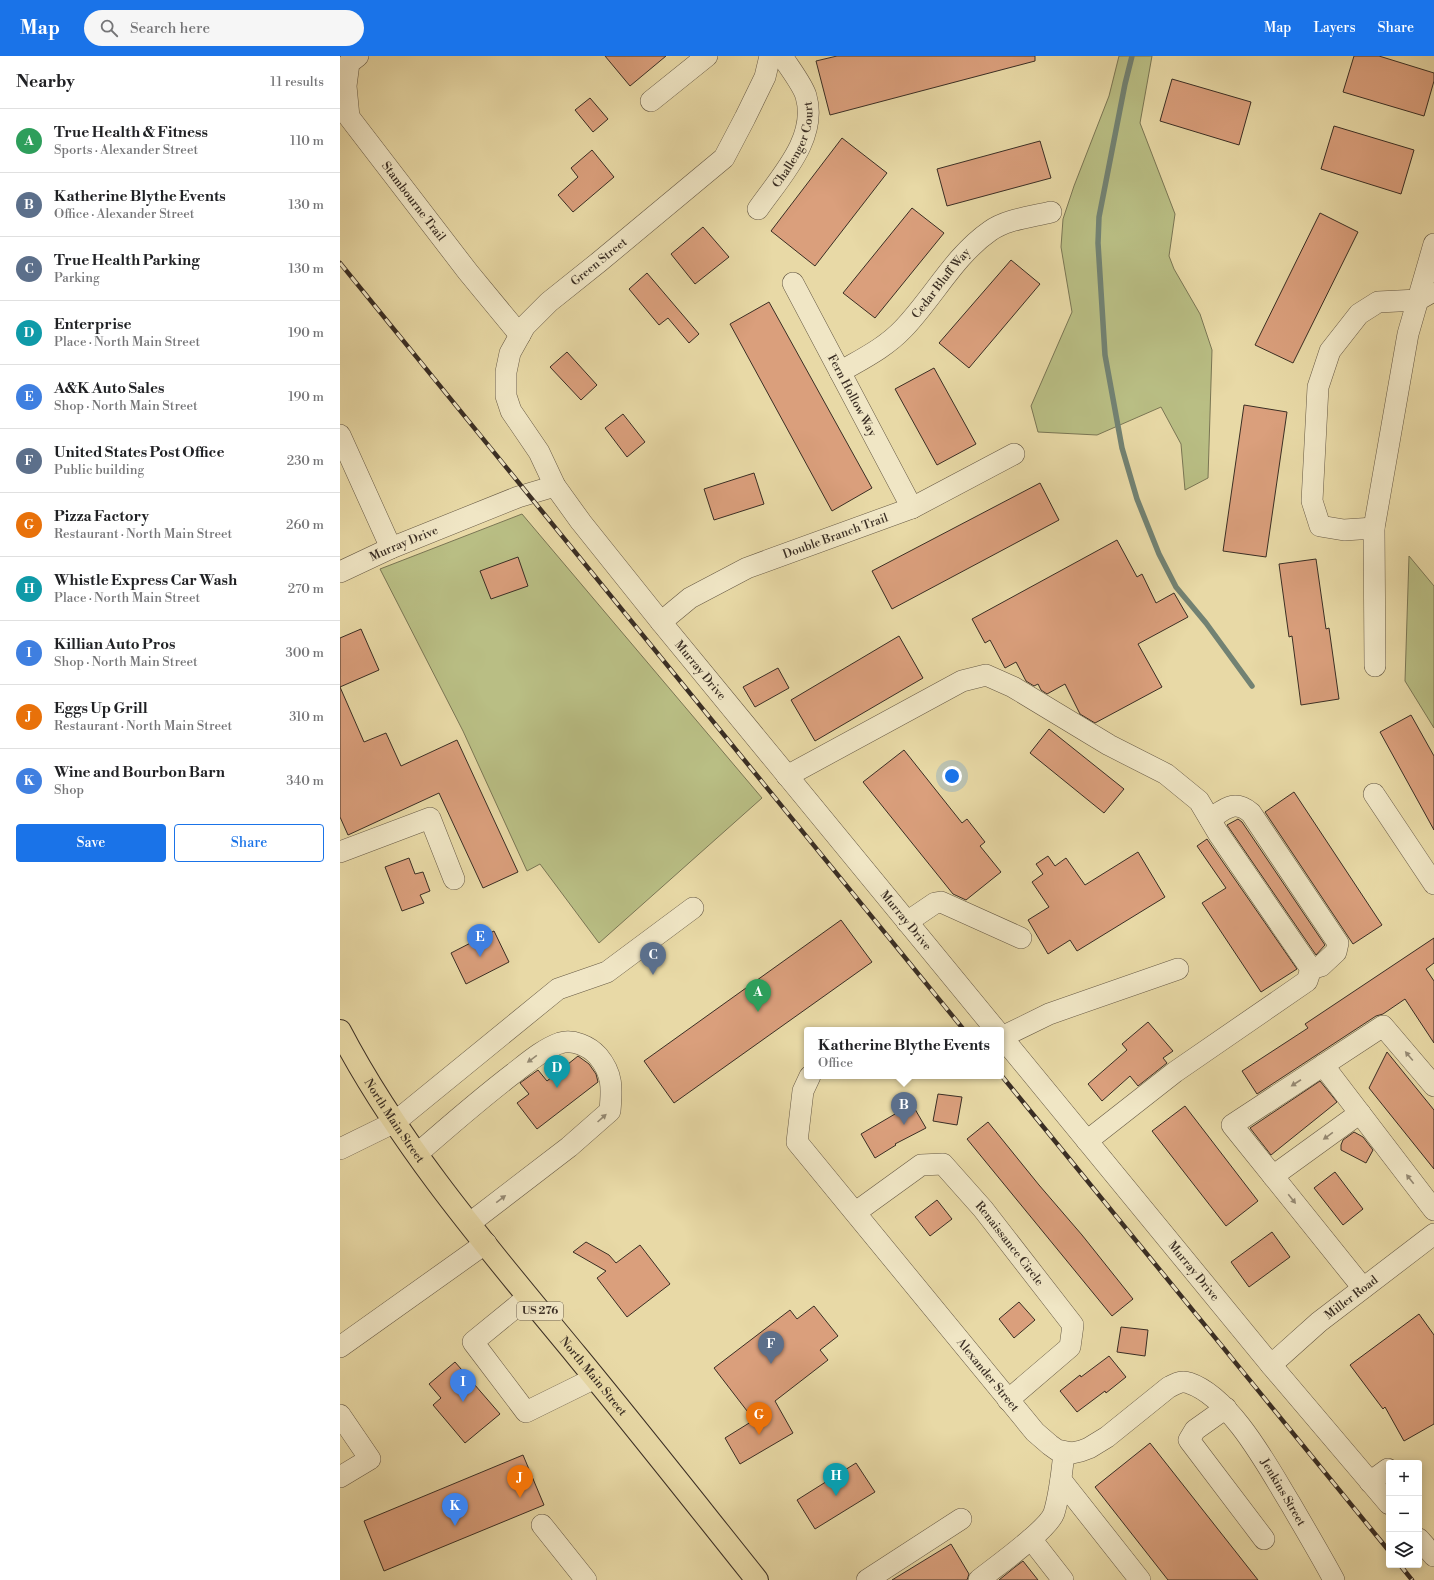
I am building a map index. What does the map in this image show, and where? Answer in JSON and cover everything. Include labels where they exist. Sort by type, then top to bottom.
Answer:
[{"type":"main road","name":"North Main Street","points":[[343,1045],[417,1154],[470,1223],[757,1580]]},
{"type":"street","points":[[651,101],[706,56]]},
{"type":"street","name":"Green Street","points":[[555,486],[539,452],[511,411],[506,396],[506,372],[510,353],[525,326],[549,302],[724,158],[746,118],[765,77],[770,56]]},
{"type":"street","name":"Challenger Court","points":[[758,208],[794,158],[805,135],[809,116],[806,95],[782,56]]},
{"type":"street","name":"Stambourne Trail","points":[[349,60],[344,116],[520,335]]},
{"type":"street","name":"Cedar Bluff Way","points":[[840,372],[882,348],[903,329],[970,247],[991,230],[1007,223],[1051,212]]},
{"type":"street","points":[[1374,666],[1374,528],[1408,334],[1426,295],[1434,244]]},
{"type":"street","name":"Fern Hollow Way","points":[[793,283],[912,508]]},
{"type":"street","points":[[1374,528],[1344,530],[1320,526],[1312,501],[1318,388],[1330,351],[1359,314],[1378,302],[1426,295]]},
{"type":"street","points":[[340,435],[391,548]]},
{"type":"street","name":"Double Branch Trail","points":[[661,622],[690,598],[746,568],[912,508],[1014,454]]},
{"type":"street","name":"Murray Drive","points":[[340,570],[518,497],[555,486],[581,522],[661,622],[994,1027]]},
{"type":"street","points":[[787,776],[962,682],[986,675],[1013,687],[1109,745],[1166,774],[1199,801],[1311,969]]},
{"type":"street","points":[[1374,794],[1434,884]]},
{"type":"street","points":[[1210,819],[1228,807],[1237,805],[1245,807],[1251,812],[1338,943],[1336,952],[1321,966],[1311,969]]},
{"type":"street","points":[[340,852],[430,818],[454,879]]},
{"type":"street","points":[[907,922],[936,903],[942,902],[1021,938]]},
{"type":"street","points":[[340,1149],[395,1122],[558,989],[607,972],[693,908]]},
{"type":"street","points":[[1004,1032],[1048,1014],[1178,969]]},
{"type":"street","points":[[1087,1141],[1175,1072],[1307,981],[1311,969]]},
{"type":"street","points":[[1363,1288],[1232,1125],[1383,1026],[1434,1086]]},
{"type":"street","name":"Murray Drive","points":[[1004,1039],[1271,1365],[1386,1501]]},
{"type":"street","points":[[417,1154],[480,1100],[536,1056],[560,1043],[577,1043],[592,1050],[606,1066],[610,1078],[610,1111],[570,1147],[470,1223]]},
{"type":"street","points":[[1323,1065],[1434,1210]]},
{"type":"street","name":"Alexander Street","points":[[809,1079],[803,1091],[797,1142],[856,1212],[1008,1400],[1040,1436],[1050,1445],[1064,1452]]},
{"type":"street","points":[[1273,1176],[1360,1112]]},
{"type":"street","name":"Renaissance Circle","points":[[856,1212],[921,1165],[943,1164],[983,1209],[1073,1325],[1070,1347],[1008,1400]]},
{"type":"street","name":"Miller Road","points":[[1271,1365],[1320,1322],[1434,1234]]},
{"type":"street","points":[[340,1347],[486,1243]]},
{"type":"street","points":[[528,1297],[473,1342],[526,1412],[595,1378]]},
{"type":"street","points":[[979,1580],[1031,1539],[1042,1529],[1054,1514],[1061,1480],[1064,1452],[1081,1451],[1089,1448],[1107,1437],[1169,1387],[1180,1382],[1189,1383],[1204,1391],[1226,1408],[1194,1430],[1189,1440],[1264,1539]]},
{"type":"street","name":"Jenkins Street","points":[[1226,1408],[1257,1448],[1334,1580]]},
{"type":"street","points":[[340,1415],[370,1459],[340,1477]]},
{"type":"street","points":[[1370,1482],[1386,1470]]},
{"type":"street","points":[[1061,1480],[1140,1580]]},
{"type":"street","points":[[866,1580],[961,1519]]},
{"type":"street","points":[[542,1525],[586,1580]]},
{"type":"street","points":[[1031,1539],[1063,1580]]},
{"type":"street","points":[[1422,1542],[1434,1556]]},
{"type":"green space","points":[[1119,56],[1152,56],[1140,123],[1175,214],[1169,256],[1174,269],[1200,314],[1212,350],[1208,478],[1185,490],[1181,444],[1161,407],[1097,435],[1038,432],[1031,406],[1072,312],[1061,247],[1063,219],[1074,186],[1109,96]]},
{"type":"green space","points":[[522,514],[762,798],[599,943],[540,864],[527,871],[463,731],[380,569]]},
{"type":"green space","points":[[1409,556],[1434,586],[1434,728],[1405,681]]},
{"type":"building","points":[[605,56],[666,56],[630,86]]},
{"type":"building","points":[[837,56],[1035,56],[1035,61],[830,115],[816,61]]},
{"type":"building","points":[[1354,56],[1379,56],[1434,73],[1434,81],[1424,116],[1343,92]]},
{"type":"building","points":[[1172,79],[1251,102],[1239,145],[1160,121]]},
{"type":"building","points":[[590,98],[608,119],[593,132],[575,110]]},
{"type":"building","points":[[1334,126],[1414,150],[1401,194],[1321,169]]},
{"type":"building","points":[[842,138],[887,173],[815,266],[771,231]]},
{"type":"building","points":[[1040,141],[1051,178],[947,206],[937,169]]},
{"type":"building","points":[[592,150],[614,177],[573,212],[558,195],[578,177],[571,168]]},
{"type":"building","points":[[912,208],[944,233],[875,318],[843,293]]},
{"type":"building","points":[[1320,213],[1358,232],[1293,363],[1255,345]]},
{"type":"building","points":[[703,227],[729,257],[695,284],[671,254]]},
{"type":"building","points":[[1011,260],[1040,284],[969,368],[939,343]]},
{"type":"building","points":[[647,273],[699,334],[689,343],[668,318],[659,325],[629,289]]},
{"type":"building","points":[[769,302],[872,488],[832,511],[730,324]]},
{"type":"building","points":[[567,352],[597,385],[581,400],[550,367]]},
{"type":"building","points":[[934,368],[976,444],[937,465],[895,389]]},
{"type":"building","points":[[1244,405],[1287,412],[1266,557],[1223,551]]},
{"type":"building","points":[[623,414],[645,442],[627,457],[605,428]]},
{"type":"building","points":[[754,473],[764,504],[714,520],[704,489]]},
{"type":"building","points":[[1040,483],[1059,520],[892,609],[872,571]]},
{"type":"building","points":[[1117,540],[1137,577],[1142,574],[1156,603],[1174,593],[1188,617],[1138,644],[1162,687],[1095,723],[1080,714],[1065,684],[1047,694],[1041,690],[1038,684],[1034,686],[1026,681],[1016,662],[1005,668],[990,640],[985,643],[972,619]]},
{"type":"building","points":[[518,557],[528,586],[491,599],[480,571]]},
{"type":"building","points":[[1316,559],[1326,629],[1329,628],[1339,699],[1301,705],[1292,636],[1289,637],[1279,564]]},
{"type":"building","points":[[361,629],[379,670],[340,687],[340,638]]},
{"type":"building","points":[[899,636],[923,678],[815,741],[791,700]]},
{"type":"building","points":[[778,668],[789,688],[755,707],[743,687]]},
{"type":"building","points":[[340,687],[364,742],[386,733],[401,766],[457,740],[518,872],[483,888],[439,793],[348,835],[340,817]]},
{"type":"building","points":[[1411,715],[1434,756],[1434,830],[1380,732]]},
{"type":"building","points":[[1049,729],[1124,789],[1104,813],[1030,753]]},
{"type":"building","points":[[904,750],[962,823],[967,819],[985,842],[980,846],[1001,872],[966,900],[953,894],[863,782]]},
{"type":"building","points":[[1294,792],[1382,925],[1353,944],[1265,812]]},
{"type":"building","points":[[1238,819],[1242,822],[1325,945],[1316,955],[1227,825]]},
{"type":"building","points":[[1207,839],[1297,969],[1261,992],[1202,903],[1226,888],[1197,846]]},
{"type":"building","points":[[1138,852],[1165,897],[1077,951],[1070,940],[1048,954],[1028,920],[1049,907],[1032,882],[1043,874],[1036,864],[1048,856],[1055,866],[1066,858],[1085,885]]},
{"type":"building","points":[[409,858],[415,874],[423,872],[430,891],[420,895],[424,903],[402,911],[385,867]]},
{"type":"building","points":[[841,920],[872,962],[674,1103],[644,1061]]},
{"type":"building","points":[[494,931],[509,962],[466,984],[451,953]]},
{"type":"building","points":[[1434,938],[1434,963],[1426,969],[1434,981],[1434,1043],[1405,999],[1383,1014],[1376,1016],[1257,1094],[1242,1071],[1308,1028],[1305,1024]]},
{"type":"building","points":[[1148,1022],[1173,1051],[1163,1058],[1167,1063],[1138,1086],[1130,1076],[1102,1101],[1088,1084],[1127,1050],[1122,1044]]},
{"type":"building","points":[[1387,1052],[1434,1110],[1434,1169],[1369,1088]]},
{"type":"building","points":[[578,1056],[589,1064],[596,1074],[598,1082],[537,1129],[517,1103],[529,1094],[520,1083],[538,1070],[547,1081]]},
{"type":"building","points":[[1320,1081],[1337,1102],[1271,1155],[1250,1128]]},
{"type":"building","points":[[938,1094],[962,1097],[957,1125],[933,1121]]},
{"type":"building","points":[[912,1104],[926,1128],[895,1144],[896,1145],[875,1158],[861,1134]]},
{"type":"building","points":[[1185,1106],[1258,1201],[1226,1226],[1152,1131]]},
{"type":"building","points":[[988,1122],[1133,1299],[1112,1316],[967,1139]]},
{"type":"building","points":[[1354,1132],[1363,1137],[1373,1150],[1366,1163],[1341,1150],[1343,1140]]},
{"type":"building","points":[[1335,1172],[1363,1209],[1343,1225],[1314,1188]]},
{"type":"building","points":[[937,1200],[952,1219],[930,1236],[915,1217]]},
{"type":"building","points":[[1272,1232],[1290,1257],[1249,1287],[1231,1262]]},
{"type":"building","points":[[586,1242],[609,1255],[616,1263],[640,1245],[670,1284],[627,1317],[597,1278],[606,1271],[573,1252]]},
{"type":"building","points":[[1019,1302],[1035,1320],[1014,1338],[999,1319]]},
{"type":"building","points":[[814,1306],[838,1336],[820,1350],[828,1360],[775,1401],[793,1433],[740,1464],[725,1438],[754,1420],[714,1368],[790,1310],[797,1319]]},
{"type":"building","points":[[1419,1314],[1434,1335],[1434,1424],[1404,1441],[1385,1407],[1383,1409],[1350,1365]]},
{"type":"building","points":[[1121,1327],[1148,1330],[1145,1356],[1117,1352]]},
{"type":"building","points":[[1109,1356],[1126,1377],[1106,1393],[1105,1391],[1077,1412],[1060,1391],[1080,1375],[1081,1377]]},
{"type":"building","points":[[455,1362],[500,1414],[465,1443],[433,1405],[441,1398],[429,1384]]},
{"type":"building","points":[[1150,1443],[1258,1580],[1168,1580],[1095,1487]]},
{"type":"building","points":[[523,1455],[544,1505],[384,1571],[364,1521]]},
{"type":"building","points":[[856,1463],[875,1492],[815,1529],[797,1500]]},
{"type":"building","points":[[951,1544],[969,1574],[967,1580],[892,1580]]},
{"type":"building","points":[[1023,1561],[1038,1580],[999,1580],[1015,1567]]},
{"type":"waterway","points":[[1132,56],[1125,84],[1099,217],[1098,243],[1105,355],[1122,448],[1137,499],[1159,554],[1176,587],[1206,623],[1252,686]]},
{"type":"railway","points":[[340,263],[962,1027]]},
{"type":"railway","points":[[1004,1079],[1386,1547]]},
{"type":"railway","points":[[1402,1568],[1412,1580]]},
{"type":"place","name":"A&K Auto Sales","points":[[480,957]]},
{"type":"place","name":"True Health Parking","points":[[653,975]]},
{"type":"place","name":"True Health & Fitness","points":[[758,1012]]},
{"type":"place","name":"Enterprise","points":[[557,1088]]},
{"type":"place","name":"Katherine Blythe Events","points":[[904,1125]]},
{"type":"place","name":"United States Post Office","points":[[771,1364]]},
{"type":"place","name":"Killian Auto Pros","points":[[463,1402]]},
{"type":"place","name":"Pizza Factory","points":[[759,1435]]},
{"type":"place","name":"Whistle Express Car Wash","points":[[836,1496]]},
{"type":"place","name":"Eggs Up Grill","points":[[520,1498]]},
{"type":"place","name":"Wine and Bourbon Barn","points":[[455,1526]]}]
